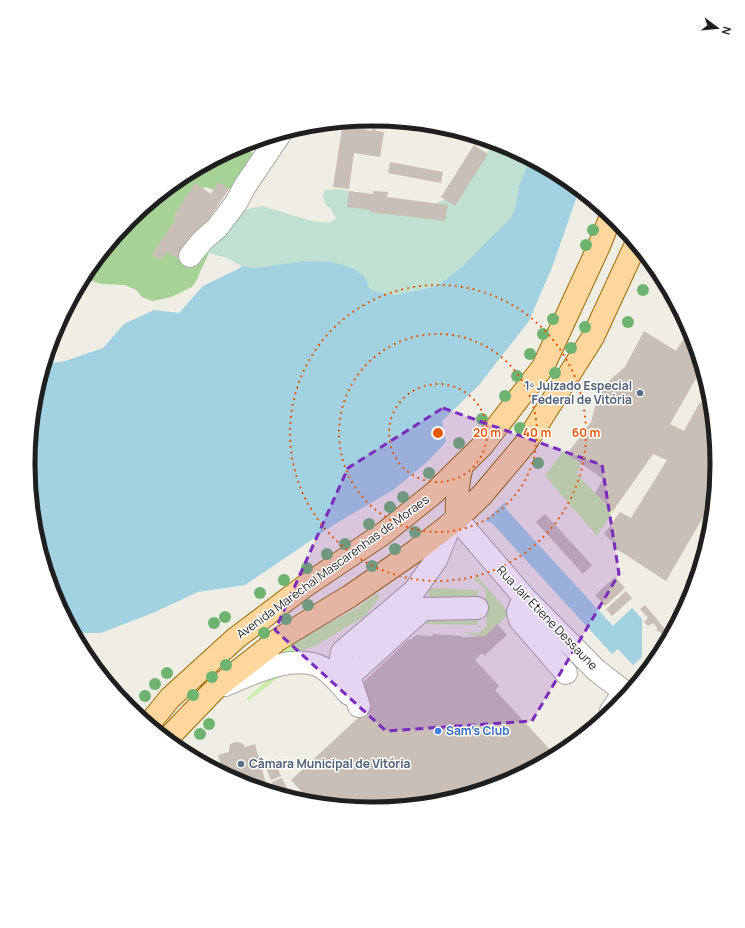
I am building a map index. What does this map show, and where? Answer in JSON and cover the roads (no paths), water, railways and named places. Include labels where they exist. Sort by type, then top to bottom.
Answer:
[{"type":"main road","name":"Avenida Marechal Mascarenhas de Moraes","points":[[152,720],[170,698],[236,638],[305,586],[384,533],[434,493],[482,446],[543,367],[608,223]]},
{"type":"main road","points":[[172,735],[216,688],[279,639],[350,596],[414,552],[454,521],[482,495],[525,444],[594,337],[633,250]]},
{"type":"main road","points":[[454,521],[456,493],[462,466]]},
{"type":"street","points":[[190,256],[203,240],[217,228],[232,208],[256,168],[275,141]]},
{"type":"street","points":[[216,688],[269,667],[292,663],[305,663],[321,667],[332,675],[359,706],[349,676],[341,662],[342,652],[414,591],[436,560],[454,521]]},
{"type":"street","name":"Rua Jair Etiene Dessaune","points":[[454,521],[524,597],[596,670],[622,691]]},
{"type":"street","points":[[524,597],[518,612],[520,620],[566,673]]},
{"type":"street","points":[[349,676],[423,609],[477,608]]},
{"type":"water","points":[[528,164],[560,183],[577,195],[553,265],[529,321],[479,385],[442,421],[446,442],[427,462],[393,490],[335,524],[245,585],[198,592],[155,612],[101,633],[80,633],[53,572],[41,530],[38,508],[35,464],[36,442],[41,398],[51,363],[65,361],[103,348],[124,324],[154,310],[179,313],[203,286],[242,266],[252,268],[306,261],[332,262],[354,269],[364,276],[371,290],[382,293],[395,295],[436,286],[463,266],[510,219],[515,209],[519,186]]},
{"type":"water","points":[[505,502],[506,509],[613,626],[632,608],[642,619],[642,657],[633,665],[618,649],[612,654],[492,523],[485,521]]},
{"type":"place","name":"1º Juizado Especial Federal de Vitória","points":[[640,393]]},
{"type":"place","name":"Sam's Club","points":[[438,731]]},
{"type":"place","name":"Câmara Municipal de Vitória","points":[[241,764]]}]
